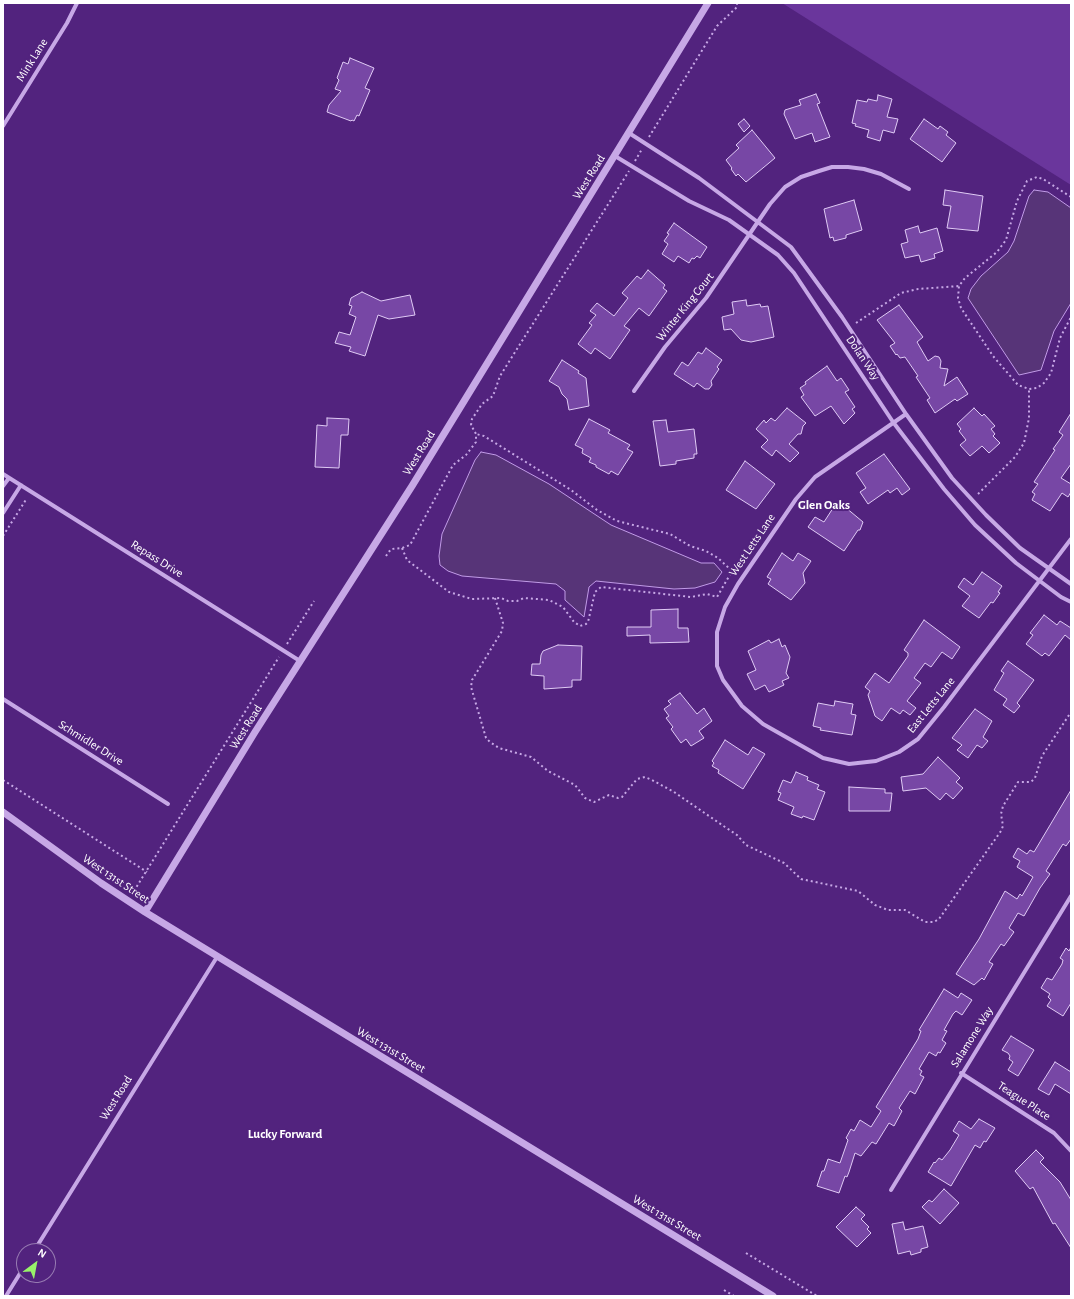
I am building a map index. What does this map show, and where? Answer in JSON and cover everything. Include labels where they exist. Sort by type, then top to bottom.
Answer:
[{"type":"street","name":"Mink Lane","points":[[3,126],[67,22],[77,3]]},
{"type":"street","name":"West Road","points":[[145,912],[300,661],[416,479],[708,3]]},
{"type":"street","name":"Dolan Way","points":[[629,133],[699,178],[791,247],[842,317],[906,414],[952,478],[986,515],[1020,548],[1071,584]]},
{"type":"street","name":"Dolan Way","points":[[615,156],[689,201],[729,220],[778,255],[794,273],[893,422],[944,489],[975,525],[1016,563],[1071,602]]},
{"type":"street","name":"Winter King Court","points":[[634,391],[665,347],[706,298],[770,204],[786,187],[801,177],[832,167],[864,169],[881,174],[909,189]]},
{"type":"street","name":"West Letts Lane","points":[[763,724],[742,706],[723,680],[717,666],[717,632],[725,606],[738,584],[796,498],[815,477],[906,414]]},
{"type":"street","name":"Repass Drive","points":[[3,474],[300,661]]},
{"type":"street","points":[[3,486],[9,478]]},
{"type":"street","points":[[3,513],[20,485]]},
{"type":"street","name":"East Letts Lane","points":[[763,724],[823,758],[849,764],[876,762],[899,752],[918,739],[944,707],[1071,539]]},
{"type":"street","name":"Schmidler Drive","points":[[3,699],[168,804]]},
{"type":"street","name":"West 131st Street","points":[[3,812],[101,883],[145,912],[773,1296]]},
{"type":"street","name":"Salamone Way","points":[[891,1190],[1071,896]]},
{"type":"street","name":"West Road","points":[[39,1243],[217,957]]},
{"type":"street","name":"Teague Place","points":[[961,1074],[1054,1133],[1071,1151]]},
{"type":"street","points":[[6,1296],[16,1280]]},
{"type":"path","points":[[386,556],[391,549],[402,548],[410,545],[453,465],[466,454],[476,442],[476,434],[471,425],[472,419],[482,404],[493,396],[500,376],[632,166],[717,26],[736,7],[737,3]]},
{"type":"path","points":[[1071,197],[1043,178],[1037,177],[1027,180],[1017,201],[1009,236],[1003,246],[965,278],[959,286],[958,298],[960,308],[993,356],[1018,385],[1029,389],[1037,388],[1044,383],[1051,373],[1060,338],[1071,317]]},
{"type":"path","points":[[856,323],[901,293],[918,289],[959,286]]},
{"type":"path","points":[[978,494],[1015,457],[1024,443],[1029,418],[1029,389]]},
{"type":"path","points":[[402,548],[407,560],[449,592],[472,599],[501,598],[508,601],[517,601],[524,598],[549,600],[563,607],[574,622],[584,626],[588,622],[592,600],[599,588],[606,587],[624,591],[691,596],[712,594],[717,597],[732,571],[718,558],[706,551],[690,546],[670,534],[635,527],[610,517],[597,510],[571,490],[484,436],[476,434]]},
{"type":"path","points":[[3,536],[31,492]]},
{"type":"path","points":[[495,598],[503,623],[502,631],[472,680],[471,687],[486,738],[490,742],[499,748],[531,757],[548,771],[575,785],[585,798],[590,801],[598,801],[609,795],[618,798],[622,797],[637,779],[645,777],[674,792],[725,827],[750,847],[784,863],[801,879],[858,891],[875,905],[888,910],[905,910],[925,922],[934,922],[939,919],[1001,831],[1004,826],[1001,814],[1003,806],[1018,782],[1031,782],[1035,778],[1042,756],[1071,712]]},
{"type":"path","points":[[134,892],[314,601]]},
{"type":"path","points":[[3,780],[147,872]]},
{"type":"path","points":[[746,1253],[817,1296]]},
{"type":"path","points":[[724,1290],[734,1296]]},
{"type":"shaded area","points":[[782,3],[1071,3],[1071,185]]},
{"type":"shaded area","points":[[1034,190],[1048,192],[1071,208],[1071,303],[1054,331],[1041,370],[1019,375],[968,298],[971,289],[981,276],[1008,252],[1014,241],[1029,196]]},
{"type":"shaded area","points":[[481,452],[496,455],[549,484],[611,525],[701,563],[714,563],[722,572],[715,582],[695,588],[674,589],[596,581],[589,587],[584,617],[565,600],[565,591],[556,584],[462,576],[448,571],[440,565],[439,556],[442,534],[475,460]]},
{"type":"building","points":[[350,58],[374,68],[365,88],[370,90],[359,116],[357,115],[354,121],[327,112],[329,105],[341,91],[335,89],[339,80],[337,78],[343,62],[348,64]]},
{"type":"building","points":[[816,94],[820,103],[817,104],[830,137],[815,142],[812,133],[795,139],[784,114],[785,110],[801,105],[799,100]]},
{"type":"building","points":[[878,95],[892,99],[887,117],[898,119],[894,133],[883,130],[880,141],[867,137],[869,130],[855,126],[856,124],[852,123],[857,100],[867,102],[868,99],[877,101]]},
{"type":"building","points":[[744,119],[750,126],[744,132],[738,124]]},
{"type":"building","points":[[924,119],[938,129],[940,126],[948,132],[946,135],[956,143],[942,162],[910,139]]},
{"type":"building","points":[[752,130],[775,158],[746,182],[738,174],[736,176],[726,160],[739,148],[736,145]]},
{"type":"building","points":[[945,190],[983,196],[978,231],[947,228],[951,206],[943,205]]},
{"type":"building","points":[[854,200],[862,230],[846,235],[846,238],[834,241],[833,237],[830,238],[824,209]]},
{"type":"building","points":[[674,223],[707,247],[700,258],[697,256],[694,259],[692,258],[689,263],[678,256],[674,262],[662,254],[668,244],[664,241],[669,234],[667,233]]},
{"type":"building","points":[[918,226],[920,233],[937,228],[943,251],[934,254],[935,258],[921,262],[919,255],[905,258],[901,244],[908,242],[905,230]]},
{"type":"building","points":[[648,270],[665,285],[663,288],[667,291],[649,316],[639,308],[624,326],[630,330],[610,359],[595,348],[591,354],[578,344],[592,325],[589,323],[596,315],[590,311],[597,303],[614,316],[628,298],[622,293],[637,276],[641,279]]},
{"type":"building","points":[[362,292],[381,301],[410,295],[415,315],[389,319],[378,315],[365,356],[349,351],[351,347],[335,343],[339,332],[350,335],[356,317],[349,314],[352,306],[349,305],[351,298]]},
{"type":"building","points":[[746,300],[747,306],[760,304],[761,307],[768,306],[774,337],[751,342],[741,340],[731,329],[724,330],[722,317],[734,314],[732,302]]},
{"type":"building","points":[[899,305],[923,337],[917,342],[928,361],[935,356],[939,357],[941,361],[940,368],[948,369],[944,386],[957,377],[968,394],[957,401],[955,399],[935,413],[927,400],[930,398],[916,377],[918,376],[905,357],[900,358],[897,354],[896,355],[890,346],[895,343],[877,320]]},
{"type":"building","points":[[706,348],[722,360],[717,367],[719,369],[711,381],[712,385],[709,389],[705,389],[697,383],[694,387],[674,374],[682,362],[688,366],[698,352],[702,354]]},
{"type":"building","points":[[562,360],[579,371],[578,373],[586,378],[589,406],[569,410],[567,399],[562,394],[559,387],[549,381]]},
{"type":"building","points":[[827,366],[837,381],[841,378],[849,390],[845,392],[855,407],[852,409],[855,413],[844,424],[831,406],[815,416],[801,397],[804,395],[800,388],[806,384],[805,382]]},
{"type":"building","points":[[787,408],[806,423],[803,426],[801,434],[798,434],[789,444],[799,453],[790,462],[776,450],[772,456],[761,447],[768,440],[756,429],[764,420],[766,423],[771,418],[775,421]]},
{"type":"building","points":[[974,408],[982,416],[984,414],[995,426],[991,429],[995,434],[993,436],[1000,443],[989,453],[982,446],[970,456],[960,445],[966,440],[959,431],[961,429],[957,424]]},
{"type":"building","points":[[1071,413],[1071,464],[1061,478],[1071,484],[1071,492],[1068,497],[1062,493],[1050,511],[1032,500],[1035,494],[1032,492],[1038,484],[1034,482],[1055,450],[1053,449],[1063,435],[1059,432]]},
{"type":"building","points":[[327,418],[349,419],[348,435],[341,435],[339,468],[315,467],[317,425],[327,426]]},
{"type":"building","points":[[589,419],[610,430],[608,433],[630,445],[627,449],[633,452],[618,475],[611,471],[609,474],[596,467],[596,465],[589,462],[591,458],[582,453],[583,449],[575,445]]},
{"type":"building","points":[[666,420],[668,432],[694,429],[697,454],[694,454],[694,458],[676,461],[676,464],[660,466],[653,421]]},
{"type":"building","points":[[884,454],[910,489],[902,495],[897,488],[890,493],[888,490],[868,504],[860,492],[866,488],[856,473]]},
{"type":"building","points":[[745,461],[775,484],[756,509],[726,490]]},
{"type":"building","points":[[835,505],[842,510],[845,507],[863,522],[860,530],[858,530],[844,551],[808,527],[815,517],[824,522]]},
{"type":"building","points":[[782,553],[793,561],[798,553],[811,561],[803,573],[805,583],[791,600],[768,584],[771,579],[767,577]]},
{"type":"building","points":[[982,572],[1002,586],[998,592],[1000,593],[993,603],[991,602],[979,618],[962,606],[970,596],[958,587],[964,578],[973,585]]},
{"type":"building","points":[[678,609],[678,628],[688,628],[689,642],[650,643],[650,635],[627,636],[627,627],[651,627],[651,610]]},
{"type":"building","points":[[1044,615],[1057,625],[1060,621],[1071,628],[1071,640],[1065,635],[1049,656],[1045,653],[1042,656],[1026,644],[1033,635],[1030,633]]},
{"type":"building","points":[[924,620],[960,647],[952,659],[942,652],[931,667],[925,663],[914,678],[921,683],[907,701],[916,708],[910,715],[903,710],[900,714],[891,708],[882,721],[875,716],[868,695],[870,691],[865,687],[875,673],[889,683],[908,656],[908,653],[904,650]]},
{"type":"building","points":[[779,639],[782,647],[785,645],[790,657],[786,673],[789,678],[782,681],[784,685],[769,692],[765,685],[755,690],[747,674],[756,670],[748,651],[769,640],[771,643]]},
{"type":"building","points":[[558,645],[582,646],[581,680],[572,680],[572,687],[544,689],[544,676],[531,675],[532,664],[540,664],[543,651]]},
{"type":"building","points":[[1008,661],[1034,680],[1017,703],[1020,706],[1014,713],[1003,705],[1007,699],[994,690],[1004,673],[1001,671]]},
{"type":"building","points":[[680,693],[697,714],[704,708],[712,721],[699,731],[704,738],[691,746],[686,739],[681,743],[671,729],[673,727],[666,718],[669,716],[664,709],[671,704],[668,701]]},
{"type":"building","points":[[835,701],[853,704],[851,714],[856,715],[852,735],[820,730],[821,728],[813,726],[818,703],[834,706]]},
{"type":"building","points":[[975,709],[992,721],[983,737],[988,741],[982,748],[977,745],[968,758],[957,750],[962,745],[952,738]]},
{"type":"building","points":[[725,740],[748,755],[753,747],[765,754],[743,789],[718,773],[719,770],[712,766],[714,763],[712,761]]},
{"type":"building","points":[[938,757],[960,778],[956,782],[963,788],[953,799],[946,793],[940,800],[926,788],[903,791],[901,777],[923,774]]},
{"type":"building","points":[[796,772],[808,777],[807,780],[819,785],[817,789],[825,792],[814,820],[791,814],[794,807],[778,800],[781,793],[778,792],[783,780],[791,783]]},
{"type":"building","points":[[849,787],[885,789],[885,793],[892,793],[890,811],[849,811]]},
{"type":"building","points":[[1071,790],[1071,839],[1066,846],[1063,844],[1046,871],[1050,874],[1024,916],[1018,913],[1009,928],[1014,932],[1004,946],[1001,944],[989,962],[993,964],[984,980],[982,978],[974,985],[956,974],[979,939],[1005,891],[1017,899],[1020,894],[1022,896],[1033,877],[1017,867],[1020,861],[1013,857],[1018,848],[1027,854],[1030,850],[1034,852]]},
{"type":"building","points":[[1071,947],[1071,1003],[1063,1016],[1047,1006],[1051,1000],[1048,997],[1050,994],[1041,988],[1047,978],[1052,980],[1062,964],[1063,960],[1060,958],[1066,948],[1069,951]]},
{"type":"building","points":[[944,989],[958,998],[961,993],[972,1000],[962,1015],[956,1011],[953,1014],[944,1030],[947,1031],[942,1040],[946,1043],[940,1053],[938,1052],[936,1056],[929,1052],[919,1069],[922,1071],[920,1075],[924,1077],[915,1094],[910,1091],[899,1108],[902,1111],[894,1126],[889,1123],[876,1144],[872,1142],[861,1156],[855,1153],[847,1177],[845,1176],[839,1193],[817,1186],[828,1159],[840,1163],[848,1140],[846,1138],[851,1129],[854,1131],[860,1120],[871,1127],[881,1111],[876,1107],[918,1039],[921,1031],[919,1030]]},
{"type":"building","points":[[1011,1036],[1034,1050],[1018,1076],[1008,1070],[1013,1062],[1009,1059],[1010,1056],[1008,1053],[1002,1050]]},
{"type":"building","points":[[1055,1062],[1071,1072],[1071,1094],[1055,1084],[1049,1095],[1038,1089]]},
{"type":"building","points":[[979,1119],[995,1128],[980,1148],[975,1145],[951,1186],[928,1172],[934,1162],[935,1163],[939,1158],[942,1160],[950,1150],[959,1135],[953,1131],[959,1121],[971,1129]]},
{"type":"building","points":[[1036,1150],[1044,1158],[1040,1162],[1060,1182],[1071,1200],[1071,1248],[1055,1223],[1053,1224],[1033,1187],[1030,1189],[1015,1171]]},
{"type":"building","points":[[944,1189],[959,1203],[940,1224],[922,1207],[929,1200],[932,1202]]},
{"type":"building","points":[[856,1207],[865,1215],[861,1219],[869,1227],[867,1229],[871,1233],[857,1247],[836,1227]]},
{"type":"building","points":[[903,1222],[905,1230],[923,1226],[928,1247],[921,1249],[921,1252],[911,1255],[910,1251],[898,1254],[892,1224]]},
{"type":"district","name":"Glen Oaks","points":[[824,505]]},
{"type":"district","name":"Lucky Forward","points":[[285,1134]]}]
